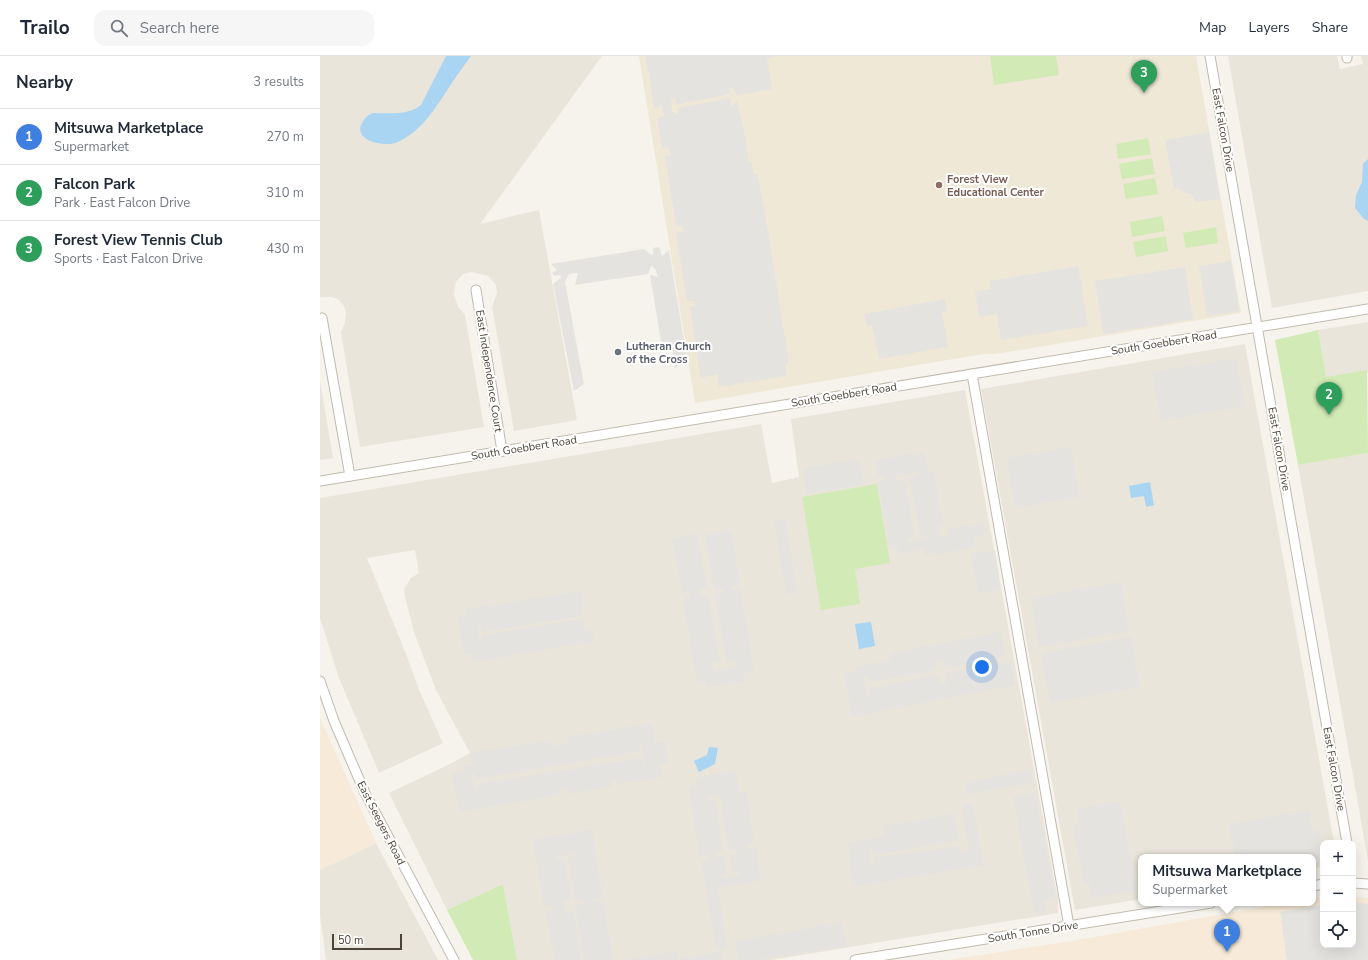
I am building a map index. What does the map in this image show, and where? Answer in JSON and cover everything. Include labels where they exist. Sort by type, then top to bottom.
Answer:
[{"type":"street","name":"East Falcon Drive","points":[[1210,56],[1346,840]]},
{"type":"street","name":"East Independence Court","points":[[476,290],[502,451]]},
{"type":"street","name":"South Goebbert Road","points":[[320,481],[1368,309]]},
{"type":"street","points":[[322,318],[350,476]]},
{"type":"street","points":[[972,374],[1069,926]]},
{"type":"street","name":"East Seegers Road","points":[[320,681],[334,721],[365,793],[454,960]]},
{"type":"street","points":[[1356,882],[1368,884]]},
{"type":"street","name":"South Tonne Drive","points":[[855,960],[1192,906]]},
{"type":"shaded area","points":[[320,56],[602,56],[480,224],[539,210],[577,420],[514,431],[492,307],[497,293],[496,285],[488,276],[472,272],[463,274],[456,282],[454,295],[458,307],[465,315],[484,427],[360,447],[341,332],[345,323],[346,312],[344,306],[338,299],[331,297],[320,297]]},
{"type":"shaded area","name":"Forest View Educational Center","points":[[639,56],[1196,56],[1241,313],[996,354],[983,354],[695,403]]},
{"type":"shaded area","points":[[646,56],[778,56],[767,58],[772,89],[736,95],[734,89],[729,88],[730,94],[676,105],[675,97],[671,100],[672,112],[678,115],[678,108],[730,98],[731,107],[737,101],[749,163],[752,162],[753,174],[757,174],[765,213],[789,363],[785,364],[786,376],[719,387],[718,374],[700,378],[690,307],[695,306],[695,301],[687,301],[676,233],[683,232],[682,226],[676,226],[665,156],[670,156],[669,147],[662,148],[657,119],[664,116],[662,106],[654,108]]},
{"type":"shaded area","points":[[1228,56],[1337,56],[1340,69],[1363,64],[1361,56],[1368,56],[1368,291],[1272,308]]},
{"type":"shaded area","points":[[1209,132],[1220,199],[1195,202],[1191,194],[1185,193],[1178,188],[1174,189],[1165,140]]},
{"type":"shaded area","points":[[659,247],[662,256],[669,250],[687,359],[675,368],[672,345],[661,341],[650,275],[658,277],[656,270],[653,267],[651,266],[648,274],[575,285],[578,273],[569,274],[565,282],[584,384],[574,391],[553,284],[561,278],[560,275],[554,276],[552,272],[557,270],[551,264],[644,249],[653,255],[653,248]]},
{"type":"shaded area","points":[[1231,261],[1239,311],[1207,316],[1199,266]]},
{"type":"shaded area","points":[[1078,266],[1088,326],[1001,340],[997,314],[979,317],[975,292],[991,289],[990,281]]},
{"type":"shaded area","points":[[1185,267],[1193,319],[1103,334],[1095,281]]},
{"type":"shaded area","points":[[945,299],[947,311],[942,312],[948,347],[879,359],[872,325],[867,326],[864,314]]},
{"type":"shaded area","points":[[1368,322],[1368,374],[1367,370],[1326,378],[1318,330]]},
{"type":"shaded area","points":[[1245,344],[1333,840],[1320,840],[1320,867],[1316,868],[1316,854],[1138,854],[1138,900],[1075,910],[981,389]]},
{"type":"shaded area","points":[[1236,358],[1245,406],[1161,421],[1152,372]]},
{"type":"shaded area","points":[[320,381],[333,458],[320,460]]},
{"type":"shaded area","points":[[965,390],[1058,900],[1058,913],[771,960],[517,960],[503,884],[447,910],[389,793],[470,753],[436,690],[414,632],[404,589],[411,578],[419,573],[415,550],[367,558],[420,692],[443,743],[379,773],[339,678],[320,618],[320,498],[761,424],[772,483],[799,477],[791,419]]},
{"type":"shaded area","points":[[1071,447],[1079,497],[1015,508],[1007,458]]},
{"type":"shaded area","points":[[923,452],[929,472],[934,471],[942,525],[938,526],[940,537],[948,536],[948,529],[983,523],[985,534],[973,537],[974,548],[926,556],[924,549],[903,554],[899,553],[897,548],[890,549],[878,482],[886,479],[885,476],[878,477],[875,460]],"holes":[[[917,472],[918,476],[910,478],[921,538],[928,536],[928,538],[908,542],[907,539],[915,537],[904,480],[896,481],[895,476]]]},
{"type":"shaded area","points":[[1368,453],[1368,861],[1298,465]]},
{"type":"shaded area","points":[[859,459],[863,484],[807,494],[803,468]]},
{"type":"shaded area","points":[[785,518],[797,590],[797,592],[786,594],[774,521]]},
{"type":"shaded area","points":[[731,530],[740,584],[731,586],[732,590],[740,589],[754,671],[744,673],[745,681],[707,687],[706,681],[697,683],[683,598],[690,597],[689,592],[682,593],[672,538],[697,534],[707,588],[699,590],[700,597],[708,596],[720,662],[712,663],[714,671],[737,666],[735,660],[727,662],[715,594],[723,592],[722,588],[714,589],[705,534]]},
{"type":"shaded area","points":[[995,550],[1001,590],[978,593],[972,554]]},
{"type":"shaded area","points":[[1121,582],[1129,631],[1039,647],[1031,598]]},
{"type":"shaded area","points":[[581,591],[584,605],[581,606],[582,616],[481,632],[481,625],[477,626],[480,642],[483,642],[482,635],[583,619],[585,631],[592,630],[594,641],[473,662],[472,654],[464,655],[458,616],[466,615],[466,609]]},
{"type":"shaded area","points":[[1000,632],[1005,656],[944,668],[943,661],[936,662],[936,670],[870,682],[868,675],[864,676],[867,696],[870,695],[869,688],[938,675],[940,683],[947,682],[946,674],[1011,662],[1015,685],[852,717],[844,673],[856,671],[856,667],[890,660],[889,653]]},
{"type":"shaded area","points":[[1131,637],[1140,687],[1050,703],[1041,653]]},
{"type":"shaded area","points":[[320,718],[376,843],[320,870]]},
{"type":"shaded area","points":[[652,723],[655,743],[665,742],[669,763],[660,764],[662,777],[617,784],[616,780],[611,781],[611,787],[569,794],[568,788],[559,789],[560,795],[459,812],[452,773],[465,771],[464,766],[472,765],[470,753],[551,740],[552,746],[568,743],[567,737]],"holes":[[[639,743],[642,744],[645,764],[643,764],[641,758],[477,784],[477,790],[474,789],[471,772],[474,772],[475,779],[640,751]]]},
{"type":"shaded area","points":[[1031,770],[1033,783],[967,794],[965,782]]},
{"type":"shaded area","points":[[736,771],[739,792],[746,792],[754,843],[747,844],[747,850],[756,848],[761,880],[718,888],[727,948],[716,950],[701,861],[709,860],[708,855],[699,856],[689,786],[697,785],[695,778]],"holes":[[[728,794],[720,796],[729,851],[736,850],[736,854],[730,855],[733,873],[739,872],[740,875],[722,878],[721,875],[727,874],[724,856],[716,857],[716,852],[723,851],[715,799],[709,800],[708,797]]]},
{"type":"shaded area","points":[[1035,792],[1056,898],[1044,901],[1046,912],[1034,914],[1013,796]]},
{"type":"shaded area","points":[[1120,801],[1136,890],[1092,898],[1089,884],[1084,885],[1073,826],[1079,824],[1077,809]]},
{"type":"shaded area","points":[[973,804],[983,865],[853,887],[848,842],[885,837],[883,826],[954,814],[959,840],[873,855],[872,847],[869,847],[871,866],[875,866],[873,858],[959,846],[960,852],[969,851],[962,805]]},
{"type":"shaded area","points":[[1309,810],[1312,829],[1314,831],[1319,830],[1320,859],[1316,859],[1316,854],[1234,854],[1229,824]]},
{"type":"shaded area","points":[[592,830],[603,899],[594,900],[594,902],[603,901],[613,960],[584,960],[575,906],[584,904],[583,899],[575,901],[568,857],[575,856],[575,853],[555,857],[556,859],[564,857],[571,900],[563,902],[565,912],[573,910],[581,960],[555,960],[546,912],[554,910],[552,905],[544,906],[533,840]]},
{"type":"shaded area","points":[[376,843],[438,960],[326,960],[320,915],[320,870]]},
{"type":"shaded area","points":[[1320,897],[1320,948],[1356,948],[1356,897],[1368,898],[1368,960],[948,960],[1072,941],[1267,906],[1316,906],[1316,898]]},
{"type":"shaded area","points":[[1356,902],[1368,904],[1368,960],[1287,960],[1280,912],[1320,905],[1320,948],[1356,948]]},
{"type":"shaded area","points":[[842,922],[846,946],[758,960],[738,960],[735,941]]},
{"type":"shaded area","points":[[677,951],[679,959],[721,951],[722,960],[623,960]]},
{"type":"green space","points":[[990,56],[1056,56],[1059,75],[994,85]]},
{"type":"green space","points":[[1148,138],[1151,154],[1118,159],[1116,144]]},
{"type":"green space","points":[[1152,158],[1155,174],[1122,179],[1119,164]]},
{"type":"green space","points":[[1155,178],[1158,194],[1126,199],[1123,184]]},
{"type":"green space","points":[[1162,216],[1165,231],[1132,237],[1130,222]]},
{"type":"green space","points":[[1216,227],[1218,243],[1186,248],[1183,233]]},
{"type":"green space","points":[[1166,236],[1168,251],[1136,257],[1133,242]]},
{"type":"green space","points":[[1318,330],[1326,377],[1367,370],[1368,453],[1298,465],[1275,340]]},
{"type":"green space","points":[[877,484],[890,563],[855,569],[860,604],[821,610],[802,497]]},
{"type":"green space","points":[[503,884],[517,960],[473,960],[447,910]]},
{"type":"water","points":[[446,56],[471,56],[428,118],[414,132],[393,144],[372,142],[366,139],[360,129],[366,117],[373,113],[410,111],[421,105]]},
{"type":"water","points":[[1368,159],[1368,221],[1364,219],[1355,208],[1356,195],[1362,182],[1363,164]]},
{"type":"water","points":[[1150,482],[1154,505],[1146,507],[1144,496],[1131,498],[1129,486]]},
{"type":"water","points":[[871,622],[875,646],[859,649],[855,624]]},
{"type":"water","points":[[709,747],[718,748],[715,764],[699,772],[694,761],[707,755]]},
{"type":"place","name":"Forest View Tennis Club","points":[[1144,93]]},
{"type":"place","name":"Forest View Educational Center","points":[[939,185]]},
{"type":"place","name":"Lutheran Church of the Cross","points":[[618,352]]},
{"type":"place","name":"Falcon Park","points":[[1329,415]]},
{"type":"place","name":"Mitsuwa Marketplace","points":[[1227,952]]}]
